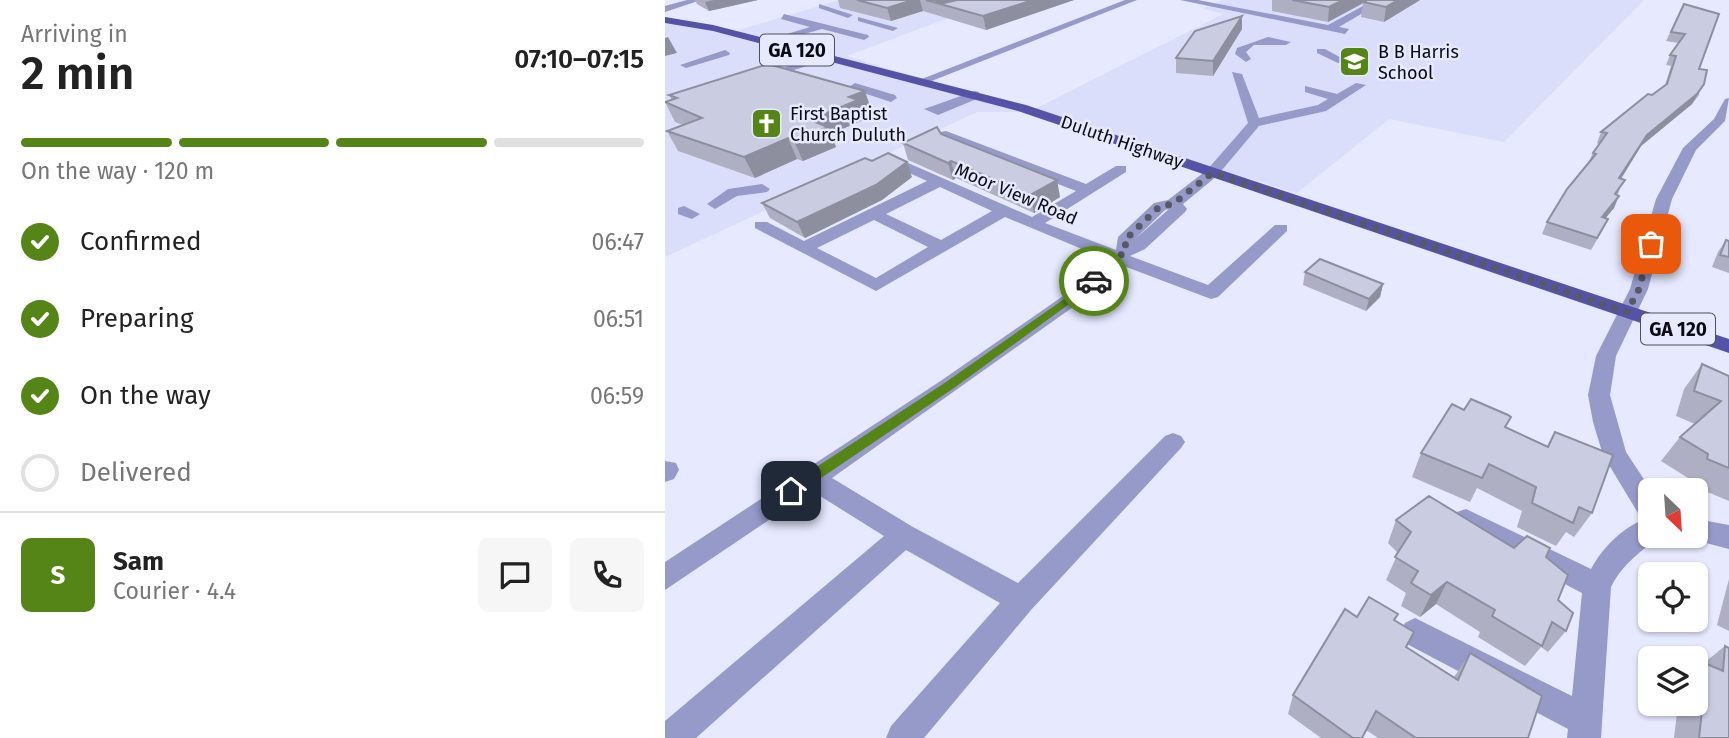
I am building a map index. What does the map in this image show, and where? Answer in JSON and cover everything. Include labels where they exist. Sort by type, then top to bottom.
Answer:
[{"type":"main road","name":"Duluth Highway","points":[[665,20],[975,95],[1729,346]]},
{"type":"street","points":[[665,9],[697,0]]},
{"type":"street","points":[[920,82],[1133,0]]},
{"type":"street","points":[[1184,0],[1330,28],[1357,23]]},
{"type":"street","points":[[1203,0],[1275,17]]},
{"type":"street","points":[[1344,26],[1381,0]]},
{"type":"street","points":[[1220,7],[1247,9],[1272,4]]},
{"type":"street","points":[[822,6],[848,15]]},
{"type":"street","points":[[784,17],[864,37]]},
{"type":"street","points":[[861,19],[893,28]]},
{"type":"street","points":[[768,43],[821,26]]},
{"type":"street","points":[[1246,59],[1240,54],[1241,50],[1253,45],[1268,40],[1287,44]]},
{"type":"street","points":[[1321,51],[1342,61]]},
{"type":"street","points":[[686,65],[725,53]]},
{"type":"street","points":[[744,83],[826,57]]},
{"type":"street","points":[[1235,74],[1255,123]]},
{"type":"street","points":[[1124,252],[1124,241],[1145,219],[1160,206],[1173,204],[1212,173],[1255,123],[1326,110],[1338,98],[1358,86]]},
{"type":"street","points":[[855,87],[891,98]]},
{"type":"street","points":[[1309,89],[1338,98]]},
{"type":"street","points":[[930,109],[938,111],[975,95]]},
{"type":"street","points":[[1638,491],[1615,455],[1599,395],[1606,356],[1639,289],[1664,199],[1690,148],[1719,121],[1729,102]]},
{"type":"street","points":[[946,135],[1088,190]]},
{"type":"street","name":"Moor View Road","points":[[899,163],[1033,224],[1124,252],[1211,293],[1281,228]]},
{"type":"street","points":[[1033,224],[1121,169]]},
{"type":"street","points":[[804,248],[938,182]]},
{"type":"street","points":[[715,204],[733,192],[762,189]]},
{"type":"street","points":[[665,577],[1083,291],[1124,252],[1139,245],[1179,208],[1173,204]]},
{"type":"street","points":[[761,225],[876,285],[1003,211]]},
{"type":"street","points":[[874,214],[941,247]]},
{"type":"street","points":[[1145,219],[1162,224]]},
{"type":"street","points":[[903,738],[1021,600],[1173,442]]},
{"type":"street","points":[[1590,456],[1615,455]]},
{"type":"street","points":[[812,478],[904,535],[1021,600]]},
{"type":"street","points":[[1466,520],[1597,586]]},
{"type":"street","points":[[1708,533],[1729,537]]},
{"type":"street","points":[[671,738],[904,535]]},
{"type":"street","points":[[1415,633],[1585,729],[1597,586],[1609,563],[1638,537]]},
{"type":"shaded area","points":[[839,0],[997,0],[847,56],[1029,112],[977,112],[665,257],[665,18],[736,31]]},
{"type":"shaded area","name":"B B Harris School","points":[[1223,0],[1644,0],[1504,142],[1389,119],[1297,193],[1029,112],[1223,14],[1203,9]]},
{"type":"building","points":[[857,0],[913,0],[887,8]]},
{"type":"building","points":[[957,0],[1033,0],[983,16],[940,4]]},
{"type":"building","points":[[1292,0],[1343,0],[1329,7]]},
{"type":"building","points":[[1398,0],[1386,7],[1363,2]]},
{"type":"building","points":[[1684,4],[1719,14],[1699,69],[1707,70],[1704,84],[1697,94],[1647,135],[1619,178],[1625,180],[1615,194],[1619,196],[1602,217],[1608,219],[1597,238],[1547,222],[1567,189],[1596,154],[1593,153],[1607,133],[1601,132],[1648,94],[1652,95],[1667,84],[1676,56],[1670,55],[1685,34],[1671,32]]},
{"type":"building","points":[[1242,16],[1213,61],[1176,58],[1195,31]]},
{"type":"building","points":[[768,64],[865,91],[849,97],[858,100],[810,120],[828,127],[794,141],[788,138],[744,157],[667,131],[702,118],[665,102],[677,98],[669,95]]},
{"type":"building","points":[[937,127],[941,134],[1057,180],[1030,195],[903,143]]},
{"type":"building","points":[[888,153],[907,162],[876,185],[797,222],[762,203],[865,158],[872,161]]},
{"type":"building","points":[[1726,240],[1729,241],[1729,257],[1720,255]]},
{"type":"building","points":[[1320,259],[1383,284],[1369,299],[1305,272]]},
{"type":"building","points":[[1702,364],[1729,376],[1729,468],[1707,459],[1708,454],[1680,437],[1721,401],[1694,391]]},
{"type":"building","points":[[1471,399],[1508,415],[1511,417],[1505,427],[1548,447],[1555,432],[1613,455],[1592,513],[1579,507],[1573,523],[1532,503],[1536,487],[1489,464],[1482,478],[1421,453],[1452,404],[1464,410]]},
{"type":"building","points":[[1429,496],[1514,548],[1527,536],[1550,548],[1546,557],[1568,575],[1558,600],[1573,613],[1566,631],[1552,622],[1542,646],[1492,616],[1495,610],[1447,582],[1431,595],[1411,583],[1418,571],[1395,557],[1411,532],[1396,520]]},
{"type":"building","points":[[1369,597],[1398,614],[1394,620],[1414,632],[1406,647],[1458,680],[1470,653],[1542,696],[1528,738],[1416,738],[1376,711],[1362,738],[1353,738],[1293,695],[1345,609],[1357,617]]},
{"type":"building","points":[[1725,646],[1729,648],[1729,738],[1699,738],[1701,716],[1708,716],[1708,664],[1723,671]]},
{"type":"way so far","points":[[1094,281],[1127,249],[1124,241],[1133,229],[1160,206],[1173,204],[1212,173],[1627,312],[1639,289],[1651,244]]},
{"type":"place","name":"B B Harris School","points":[[1355,62]]},
{"type":"place","name":"First Baptist Church Duluth","points":[[767,124]]},
{"type":"route","points":[[791,491],[950,385],[1094,281]]}]
